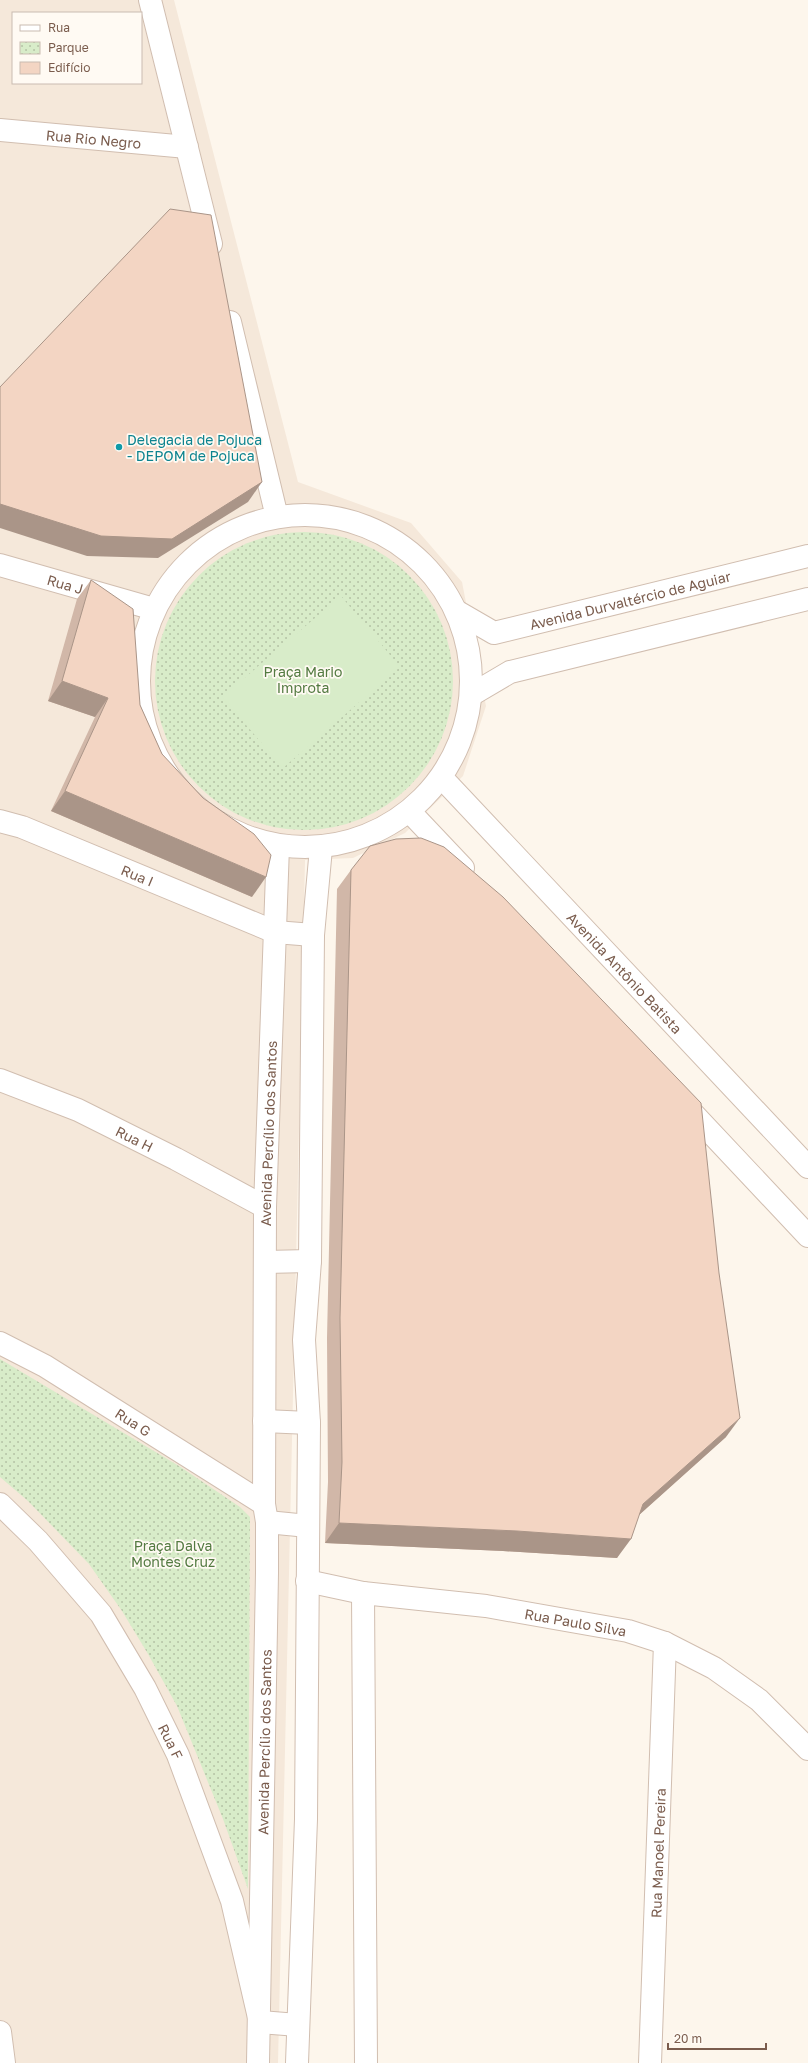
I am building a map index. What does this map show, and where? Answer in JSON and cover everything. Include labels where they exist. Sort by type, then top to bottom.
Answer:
[{"type":"street","points":[[150,0],[215,263]]},
{"type":"street","name":"Rua Rio Negro","points":[[0,130],[187,147]]},
{"type":"street","points":[[225,301],[277,517]]},
{"type":"street","points":[[320,515],[363,525],[401,545],[433,574],[456,611],[466,634],[472,677],[470,711],[460,746],[442,778],[410,812],[383,830],[353,842],[321,848],[278,846],[223,824],[194,806],[170,780],[152,749],[141,715],[138,679],[142,643],[154,609],[175,575],[204,548],[238,528],[277,517],[320,515]]},
{"type":"street","name":"Avenida Durvaltércio de Aguiar","points":[[456,611],[494,632],[808,556]]},
{"type":"street","name":"Rua J","points":[[0,564],[154,609]]},
{"type":"street","points":[[471,695],[510,672],[808,599]]},
{"type":"street","name":"Avenida Antônio Batista","points":[[442,778],[808,1167]]},
{"type":"street","points":[[410,812],[476,882]]},
{"type":"street","name":"Rua I","points":[[0,821],[22,827],[274,932],[313,935]]},
{"type":"street","name":"Avenida Percílio dos Santos","points":[[258,2063],[260,2022],[267,1573],[264,1421],[265,1208],[278,846]]},
{"type":"street","points":[[297,2063],[306,1819],[309,1423],[304,1340],[310,1261],[313,935],[321,848]]},
{"type":"street","name":"Rua H","points":[[0,1080],[78,1110],[176,1159],[265,1208]]},
{"type":"street","points":[[672,1091],[808,1236]]},
{"type":"street","points":[[265,1262],[310,1261]]},
{"type":"street","name":"Rua G","points":[[0,1344],[45,1366],[265,1513]]},
{"type":"street","points":[[264,1421],[309,1423]]},
{"type":"street","name":"Rua F","points":[[0,1504],[38,1540],[101,1614],[145,1688],[178,1755],[232,1901],[260,2022]]},
{"type":"street","points":[[265,1513],[308,1526]]},
{"type":"street","name":"Rua Paulo Silva","points":[[307,1581],[363,1593],[486,1606],[628,1631],[665,1643],[714,1668],[760,1700],[808,1749]]},
{"type":"street","points":[[363,1593],[366,2063]]},
{"type":"street","name":"Rua Manoel Pereira","points":[[650,2063],[665,1643]]},
{"type":"street","points":[[260,2022],[298,2025]]},
{"type":"street","points":[[0,2032],[4,2063]]},
{"type":"shaded area","points":[[0,0],[174,0],[298,482],[411,523],[462,582],[486,706],[463,776],[405,833],[353,858],[305,860],[278,2063],[0,2063]]},
{"type":"green space","name":"Praça Mario Improta","points":[[304,532],[333,535],[361,543],[387,557],[409,576],[428,598],[442,624],[450,652],[453,681],[450,710],[442,738],[428,764],[409,786],[387,805],[361,819],[333,827],[304,830],[275,827],[247,819],[221,805],[199,786],[180,764],[166,738],[158,710],[155,681],[158,652],[166,624],[180,598],[199,576],[221,557],[247,543],[275,535]]},
{"type":"green space","points":[[341,596],[400,667],[283,768],[222,697]]},
{"type":"green space","name":"Praça Dalva Montes Cruz","points":[[0,1359],[179,1466],[240,1507],[250,1517],[248,1889],[223,1819],[177,1706],[148,1654],[122,1611],[89,1564],[28,1501],[0,1477]]},
{"type":"building","name":"Delegacia de Pojuca - DEPOM de Pojuca","points":[[170,209],[211,215],[262,482],[172,539],[101,536],[0,504],[0,387]]},
{"type":"building","points":[[91,580],[133,609],[140,705],[162,754],[203,798],[254,834],[271,855],[266,877],[65,791],[108,698],[62,681]]},
{"type":"building","points":[[421,838],[444,847],[503,897],[701,1103],[719,1273],[740,1418],[643,1504],[631,1539],[517,1531],[339,1523],[342,1462],[340,1318],[351,870],[370,846],[396,839]]},
{"type":"place","name":"Delegacia de Pojuca - DEPOM de Pojuca","points":[[119,447]]}]
